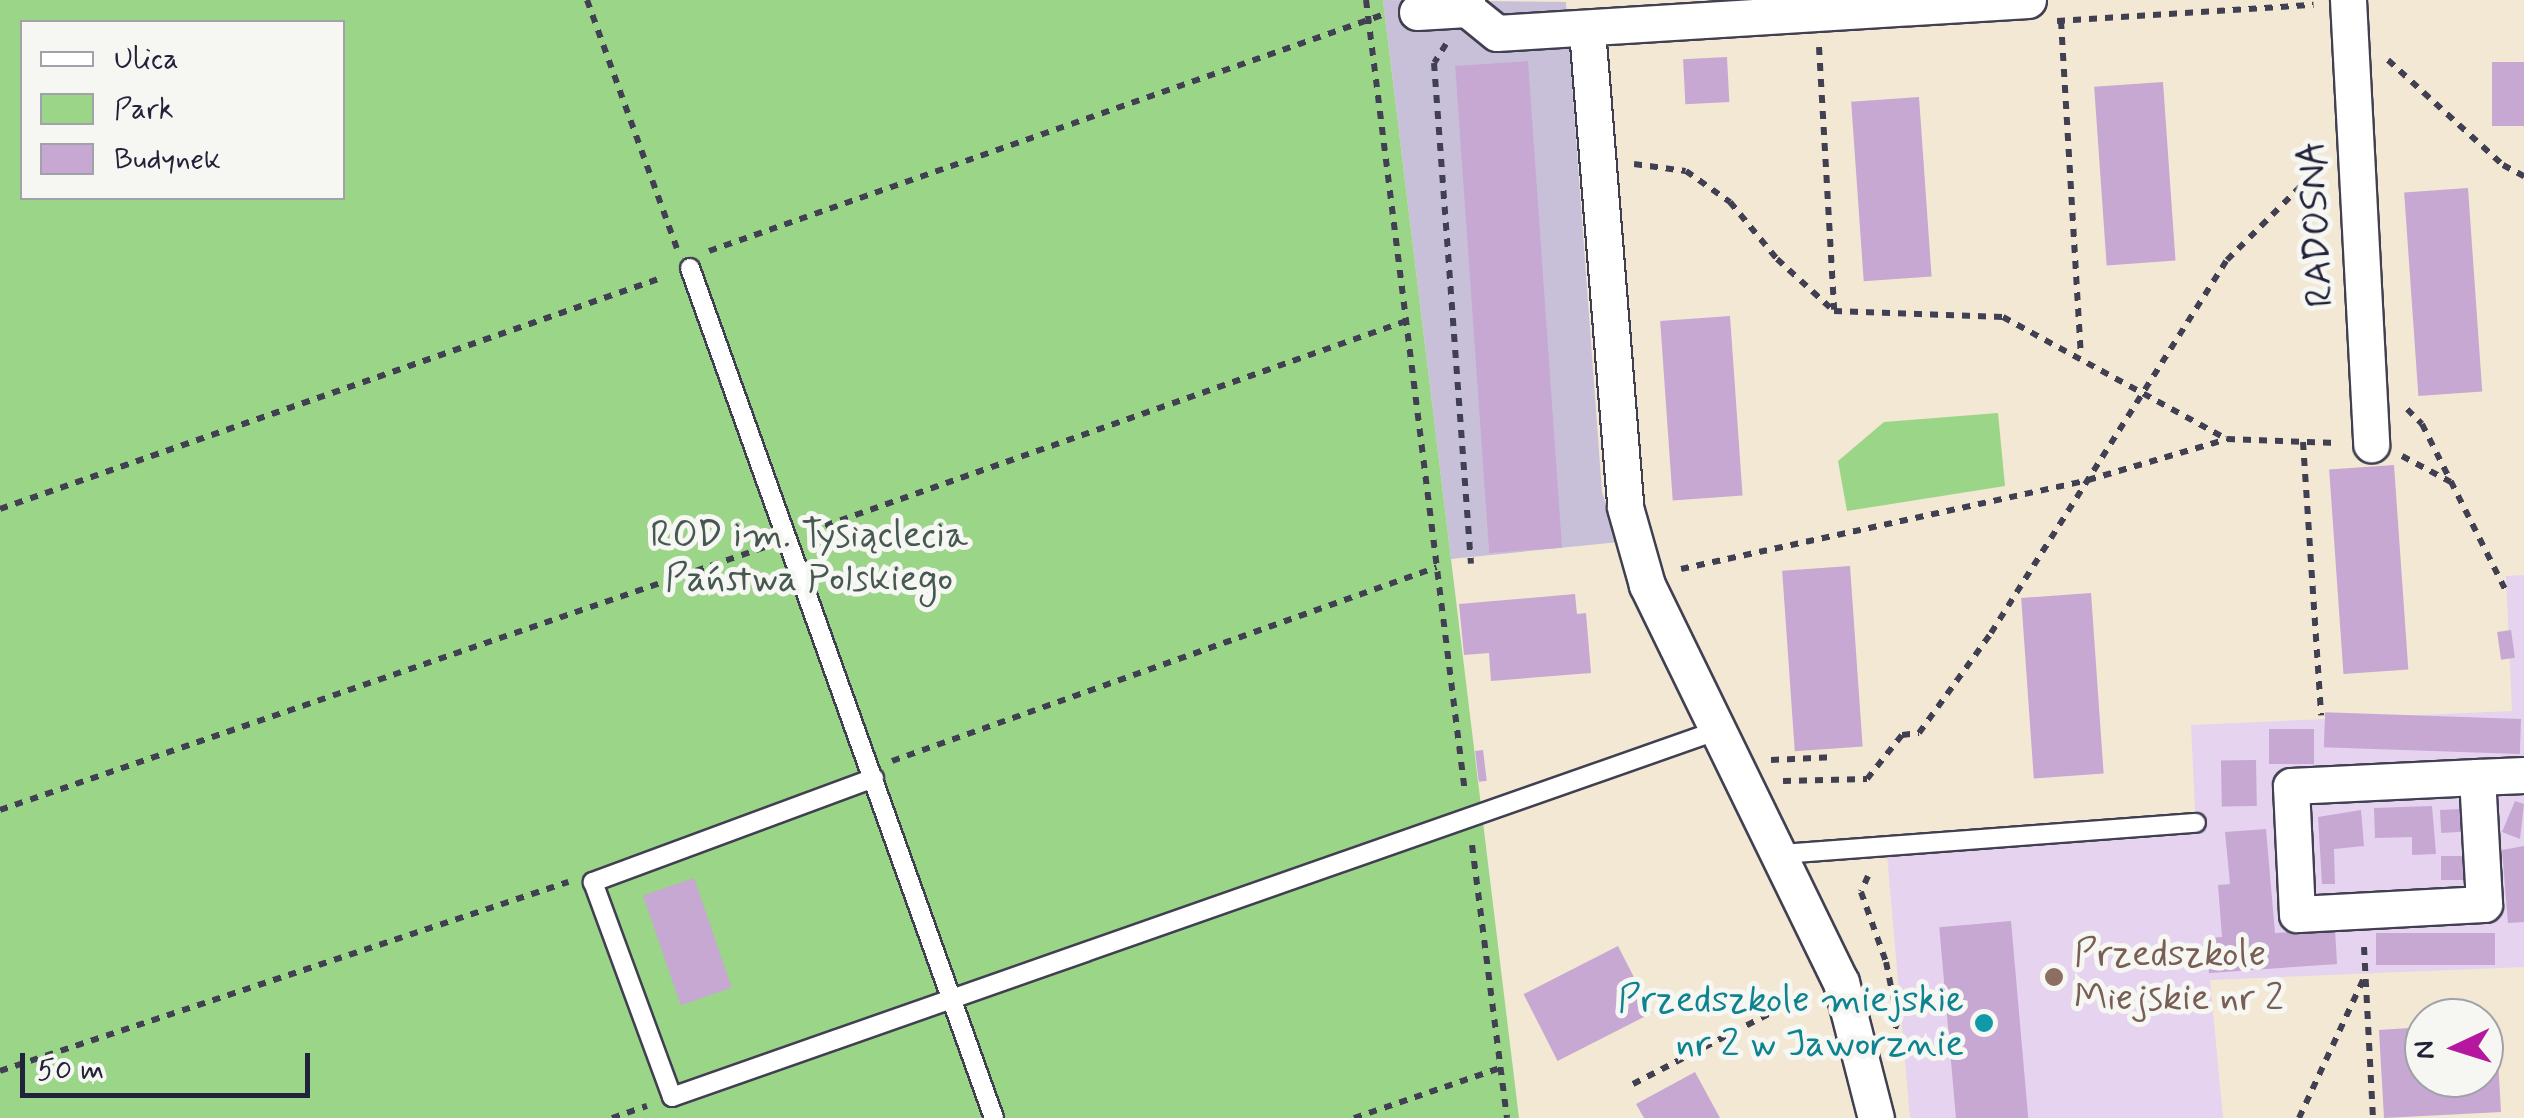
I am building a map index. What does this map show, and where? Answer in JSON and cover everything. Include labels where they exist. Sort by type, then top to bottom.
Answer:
[{"type":"street","name":"RADOSNA","points":[[2336,2],[2371,444]]},
{"type":"street","points":[[1401,13],[1467,4],[1498,34],[1587,30],[1786,7],[2035,11]]},
{"type":"street","points":[[1587,30],[1625,507],[1647,585],[1841,982],[1876,1118]]},
{"type":"street","points":[[2477,777],[2484,904],[2298,914],[2291,786],[2477,777],[2524,775]]},
{"type":"lane","points":[[690,268],[994,1118]]},
{"type":"lane","points":[[874,778],[593,882],[672,1097],[1469,822],[1719,730]]},
{"type":"lane","points":[[1781,854],[2196,823]]},
{"type":"path","points":[[588,0],[666,229],[690,268]]},
{"type":"path","points":[[1366,0],[1506,1118]]},
{"type":"path","points":[[2035,11],[2061,21],[2336,2]]},
{"type":"path","points":[[1467,4],[1434,63],[1471,564]]},
{"type":"path","points":[[0,509],[690,268],[717,244],[1368,19],[1401,13]]},
{"type":"path","points":[[2061,21],[2081,356]]},
{"type":"path","points":[[1818,36],[1834,311]]},
{"type":"path","points":[[2378,50],[2524,176]]},
{"type":"path","points":[[1758,743],[1782,781],[1867,779],[1902,735],[1919,733],[2088,480],[2226,260],[2326,162]]},
{"type":"path","points":[[1618,164],[1686,171],[1730,202],[1777,258],[1834,311],[2003,317],[2081,356],[2227,439]]},
{"type":"path","points":[[0,810],[1406,320]]},
{"type":"path","points":[[2398,400],[2422,424],[2505,589]]},
{"type":"path","points":[[1674,571],[2088,480],[2227,439],[2371,444],[2451,482]]},
{"type":"path","points":[[2303,442],[2321,714]]},
{"type":"path","points":[[1668,557],[1682,588]]},
{"type":"path","points":[[874,778],[900,754],[1437,567]]},
{"type":"path","points":[[1766,760],[1835,757]]},
{"type":"path","points":[[1882,846],[1861,892],[1898,1022],[1891,1039]]},
{"type":"path","points":[[0,1071],[576,880],[593,882]]},
{"type":"path","points":[[2363,910],[2373,1118]]},
{"type":"path","points":[[2299,1118],[2365,976]]},
{"type":"path","points":[[1633,1084],[1818,988]]},
{"type":"path","points":[[1354,1118],[1500,1068]]},
{"type":"path","points":[[612,1118],[672,1097]]},
{"type":"shaded area","points":[[1383,0],[1566,2],[1602,492],[1619,542],[1451,559]]},
{"type":"shaded area","points":[[2524,575],[2524,967],[2210,980],[2223,1118],[1910,1118],[1887,855],[2196,830],[2191,725],[2512,711],[2506,576]]},
{"type":"green space","name":"ROD im. Tysiąclecia Państwa Polskiego","points":[[0,0],[1383,0],[1519,1118],[0,1118]]},
{"type":"green space","points":[[1998,413],[2005,486],[1847,511],[1838,461],[1884,422]]},
{"type":"building","points":[[1727,57],[1729,102],[1685,104],[1683,59]]},
{"type":"building","points":[[1528,61],[1562,548],[1489,553],[1455,66]]},
{"type":"building","points":[[2492,62],[2524,62],[2524,126],[2492,126]]},
{"type":"building","points":[[2163,82],[2175,261],[2107,265],[2094,87]]},
{"type":"building","points":[[1919,97],[1932,277],[1864,281],[1851,102]]},
{"type":"building","points":[[2468,188],[2482,392],[2418,396],[2404,192]]},
{"type":"building","points":[[1730,316],[1743,496],[1673,500],[1660,321]]},
{"type":"building","points":[[2394,465],[2408,670],[2343,674],[2329,470]]},
{"type":"building","points":[[1850,566],[1863,747],[1795,751],[1782,571]]},
{"type":"building","points":[[2091,593],[2104,774],[2034,778],[2021,598]]},
{"type":"building","points":[[1575,594],[1577,614],[1586,613],[1591,673],[1491,681],[1489,653],[1464,655],[1459,604]]},
{"type":"building","points":[[2511,630],[2515,658],[2501,660],[2497,632]]},
{"type":"building","points":[[2325,712],[2521,719],[2520,754],[2324,747]]},
{"type":"building","points":[[2269,729],[2314,729],[2314,764],[2269,764]]},
{"type":"building","points":[[1483,750],[1487,781],[1479,782],[1475,751]]},
{"type":"building","points":[[2256,760],[2257,806],[2222,807],[2221,761]]},
{"type":"building","points":[[2515,801],[2524,804],[2520,839],[2502,832]]},
{"type":"building","points":[[2432,806],[2436,854],[2412,855],[2412,837],[2375,838],[2374,808]]},
{"type":"building","points":[[2461,809],[2462,832],[2441,833],[2440,810]]},
{"type":"building","points":[[2361,810],[2364,846],[2334,849],[2335,884],[2322,884],[2318,817]]},
{"type":"building","points":[[2266,829],[2275,933],[2335,929],[2337,964],[2209,973],[2206,938],[2222,937],[2218,885],[2230,884],[2225,832]]},
{"type":"building","points":[[2524,846],[2524,922],[2508,923],[2502,850]]},
{"type":"building","points":[[2441,856],[2465,856],[2465,880],[2441,880]]},
{"type":"building","points":[[694,878],[732,988],[681,1005],[643,896]]},
{"type":"building","name":"Przedszkole miejskie nr 2 w Jaworznie","points":[[2011,921],[2028,1118],[1956,1118],[1939,927]]},
{"type":"building","points":[[2376,933],[2495,933],[2495,965],[2376,965]]},
{"type":"building","points":[[1618,946],[1652,1013],[1558,1061],[1524,994]]},
{"type":"building","points":[[2404,1028],[2404,1098],[2500,1098],[2501,1112],[2384,1118],[2379,1030]]},
{"type":"building","points":[[1695,1072],[1720,1118],[1644,1118],[1636,1104]]},
{"type":"place","name":"Przedszkole Miejskie nr 2","points":[[2054,977]]},
{"type":"place","name":"Przedszkole miejskie nr 2 w Jaworznie","points":[[1984,1023]]}]
